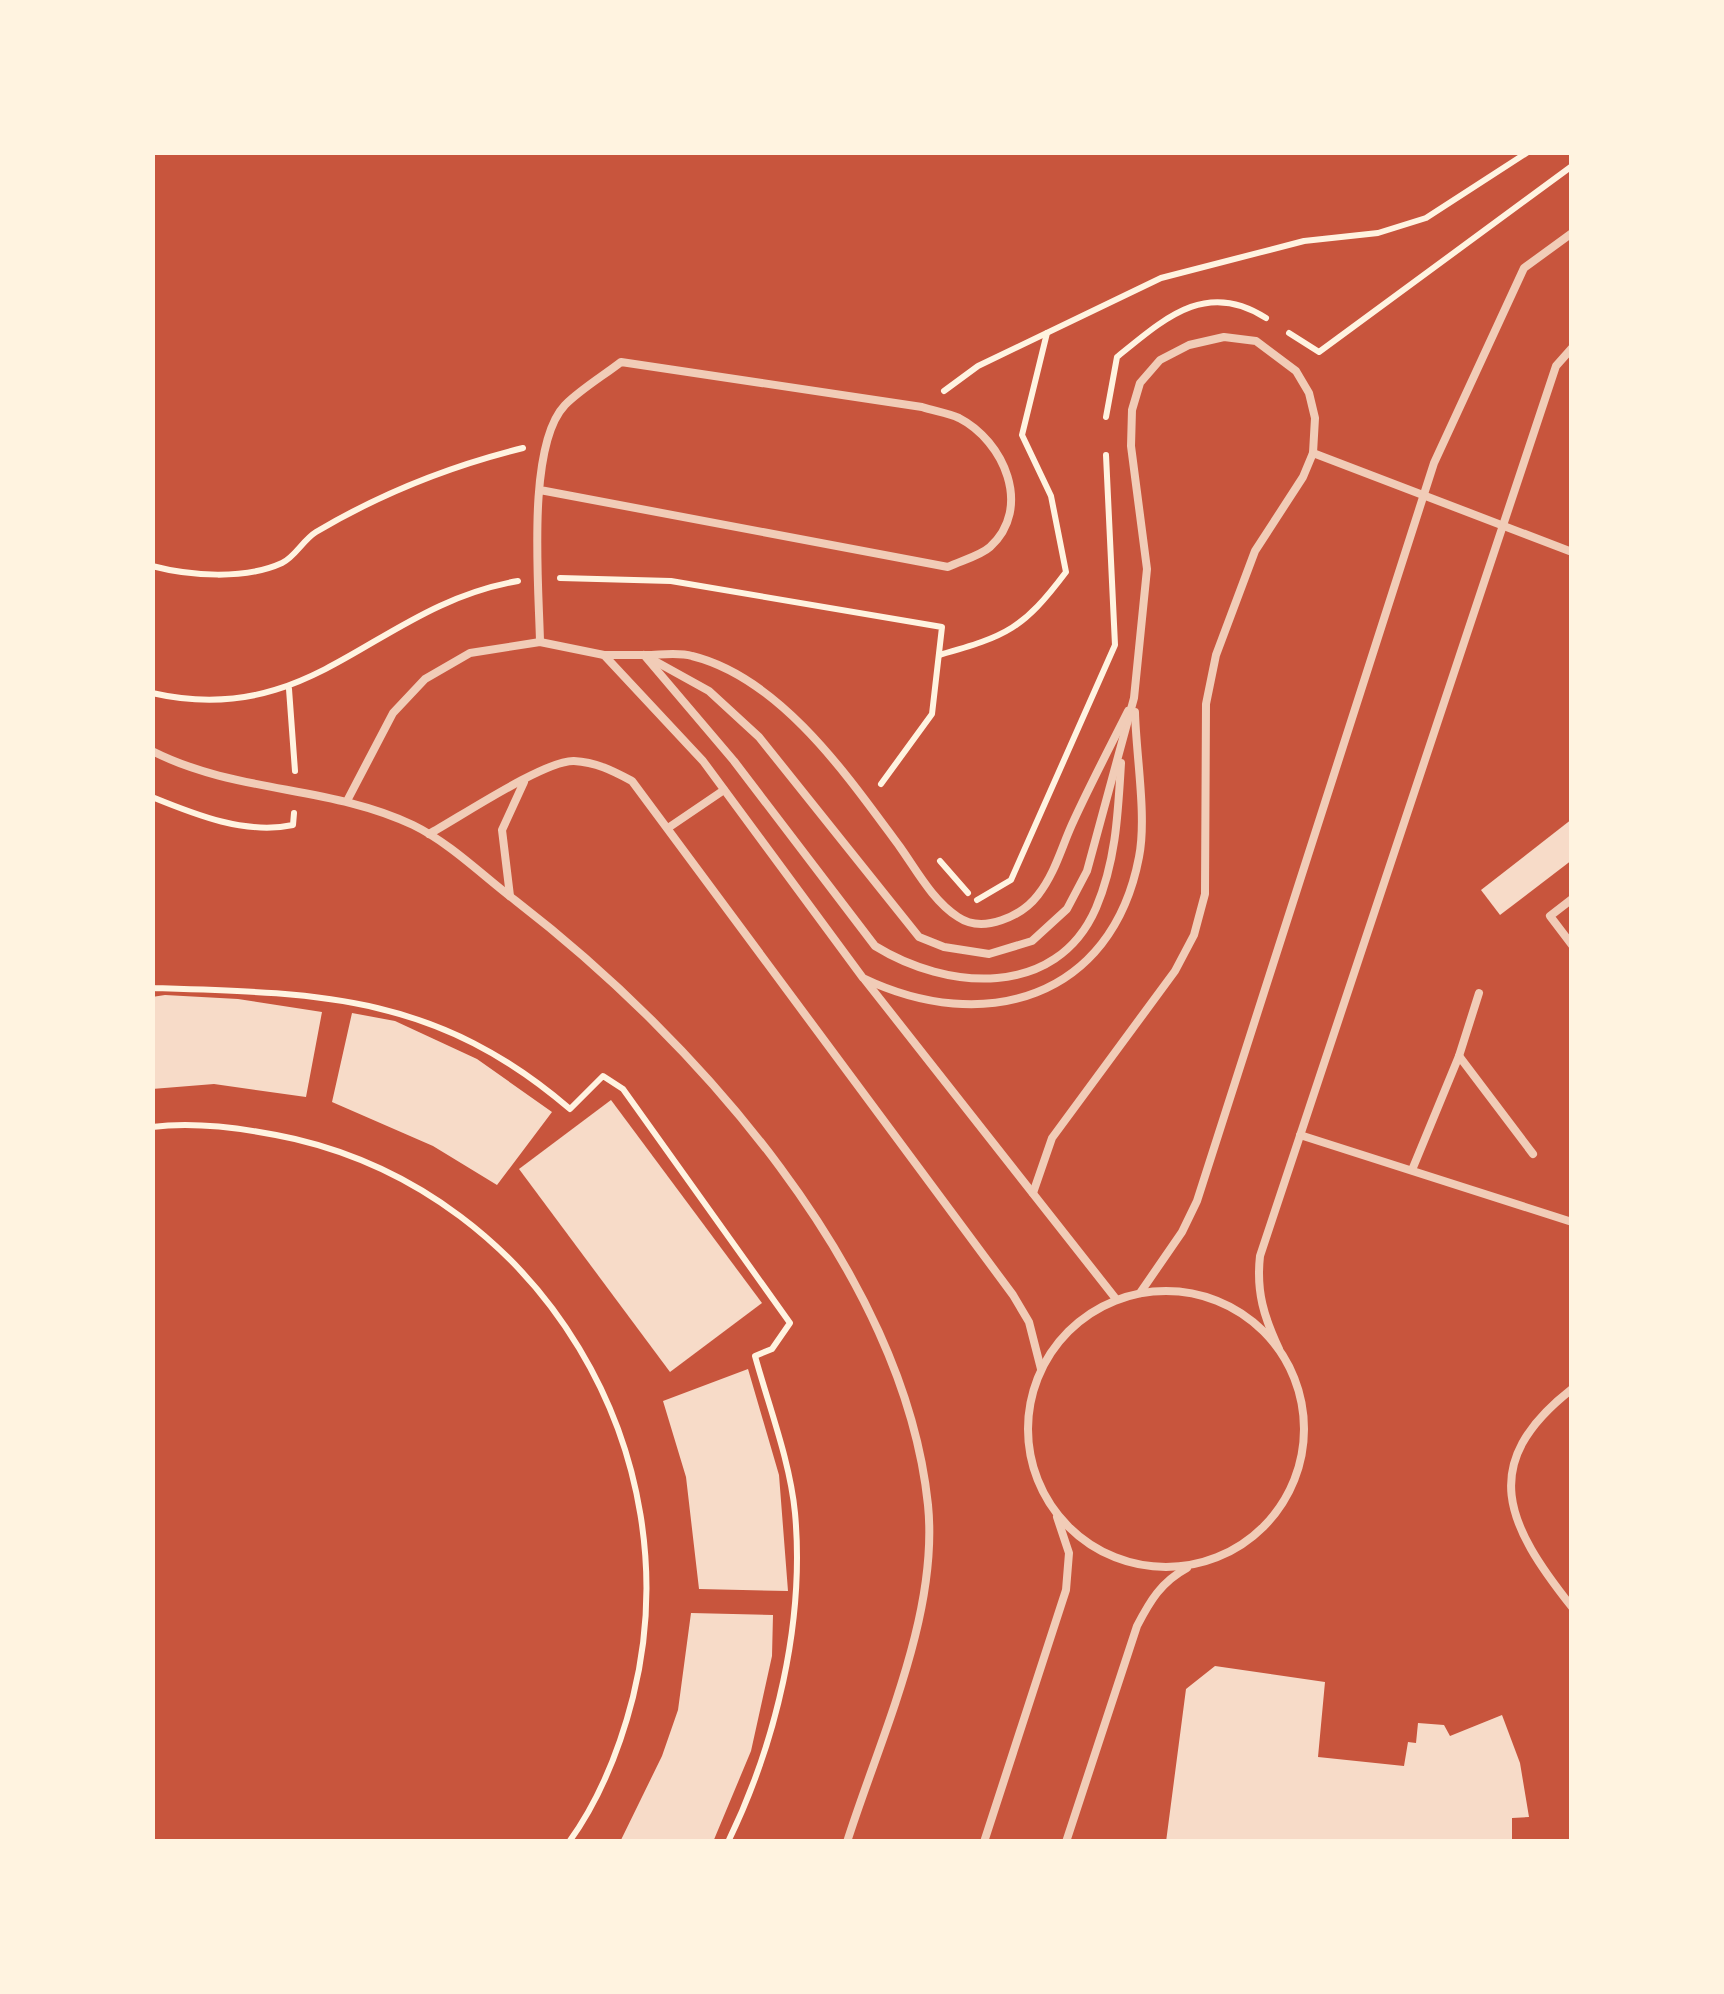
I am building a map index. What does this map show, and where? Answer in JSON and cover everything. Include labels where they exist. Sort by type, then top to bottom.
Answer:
[{"type":"lane","points":[[1140,1293],[1182,1232],[1197,1201],[1424,495],[1524,268],[1572,233]]},
{"type":"lane","points":[[644,655],[709,691],[759,736],[919,937],[944,947],[990,954],[1032,941],[1067,909],[1087,871],[1095,831],[1122,754],[1134,698],[1147,569],[1131,446],[1132,410],[1140,383],[1160,360],[1189,345],[1224,337],[1256,341],[1296,372],[1308,393],[1315,418],[1313,452],[1303,477],[1254,550],[1216,656],[1206,704],[1205,894],[1194,935],[1175,972],[1052,1138],[1033,1193]]},
{"type":"lane","points":[[1066,1842],[1137,1626],[1150,1600],[1170,1577],[1234,1551],[1258,1532],[1270,1522],[1295,1483],[1304,1438],[1300,1392],[1262,1314],[1257,1283],[1260,1256],[1556,366],[1572,348]]},
{"type":"lane","points":[[540,490],[948,567],[990,547],[1010,516],[1011,485],[1001,455],[961,419],[922,407],[620,362],[562,408],[548,441],[540,490],[540,642]]},
{"type":"lane","points":[[1313,452],[1572,552]]},
{"type":"lane","points":[[348,799],[367,755],[394,712],[425,679],[470,653],[540,642],[604,654],[691,655],[746,682],[798,718],[853,782],[936,897],[960,920],[988,924],[1014,916],[1036,898],[1056,866],[1072,823],[1134,698]]},
{"type":"lane","points":[[604,654],[724,790],[863,978],[1116,1300]]},
{"type":"lane","points":[[644,655],[734,761],[875,946],[908,966],[944,977],[984,981],[1012,977],[1043,964],[1071,942],[1094,913],[1105,885],[1116,839],[1122,754]]},
{"type":"lane","points":[[863,978],[901,996],[977,1007],[1056,985],[1091,961],[1113,933],[1140,854],[1134,698]]},
{"type":"lane","points":[[152,751],[224,780],[348,799],[429,834],[575,946],[678,1044],[762,1145],[823,1231],[906,1394],[928,1506],[924,1605],[847,1842]]},
{"type":"lane","points":[[429,834],[524,782],[542,768],[570,760],[598,764],[632,781],[1013,1295],[1029,1322],[1041,1368]]},
{"type":"lane","points":[[510,896],[502,830],[524,782]]},
{"type":"lane","points":[[668,828],[724,790]]},
{"type":"lane","points":[[1572,899],[1550,916],[1572,944]]},
{"type":"lane","points":[[1412,1170],[1459,1056],[1479,994]]},
{"type":"lane","points":[[1459,1056],[1533,1154]]},
{"type":"lane","points":[[1300,1135],[1572,1222]]},
{"type":"lane","points":[[1190,1566],[1152,1568],[1115,1558],[1082,1540],[1056,1512],[1037,1480],[1028,1442],[1030,1405],[1041,1368],[1060,1340],[1085,1316],[1140,1293],[1179,1291],[1218,1300],[1252,1320],[1280,1349]]},
{"type":"lane","points":[[1572,1389],[1544,1411],[1512,1462],[1512,1513],[1532,1556],[1572,1607]]},
{"type":"lane","points":[[984,1842],[1066,1590],[1069,1554],[1056,1512]]},
{"type":"path","points":[[922,407],[978,366],[1161,278],[1304,241],[1378,233],[1426,218],[1528,152]]},
{"type":"path","points":[[1106,427],[1117,357],[1189,305],[1242,302],[1318,352],[1572,166]]},
{"type":"path","points":[[152,566],[180,574],[245,572],[284,562],[313,534],[450,466],[548,441]]},
{"type":"path","points":[[927,846],[975,901],[1012,880],[1116,645],[1106,446]]},
{"type":"path","points":[[152,693],[221,702],[288,689],[424,611],[480,588],[538,577],[670,581],[942,627],[932,714],[879,781],[888,794]]},
{"type":"path","points":[[152,988],[357,1001],[418,1016],[530,1074],[570,1109],[603,1076],[623,1089],[790,1323],[772,1349],[754,1356],[795,1510],[798,1596],[761,1759],[728,1842]]},
{"type":"path","points":[[152,1126],[249,1128],[338,1150],[420,1188],[494,1241],[544,1294],[603,1386],[634,1472],[648,1562],[644,1652],[622,1740],[584,1822],[569,1842]]},
{"type":"building","points":[[1572,819],[1572,860],[1500,915],[1481,890]]},
{"type":"building","points":[[152,997],[238,999],[322,1012],[306,1097],[214,1084],[152,1089]]},
{"type":"building","points":[[352,1013],[395,1021],[477,1059],[552,1112],[497,1185],[433,1146],[332,1102]]},
{"type":"building","points":[[611,1100],[762,1303],[670,1372],[519,1169]]},
{"type":"building","points":[[748,1369],[779,1475],[788,1591],[699,1589],[686,1477],[663,1401]]},
{"type":"building","points":[[691,1613],[773,1615],[772,1656],[751,1751],[713,1842],[620,1842],[662,1756],[678,1710]]},
{"type":"building","points":[[1215,1666],[1325,1682],[1318,1757],[1404,1766],[1408,1742],[1416,1743],[1418,1723],[1444,1725],[1450,1736],[1502,1715],[1520,1763],[1529,1817],[1512,1818],[1512,1842],[1166,1842],[1186,1689]]}]
